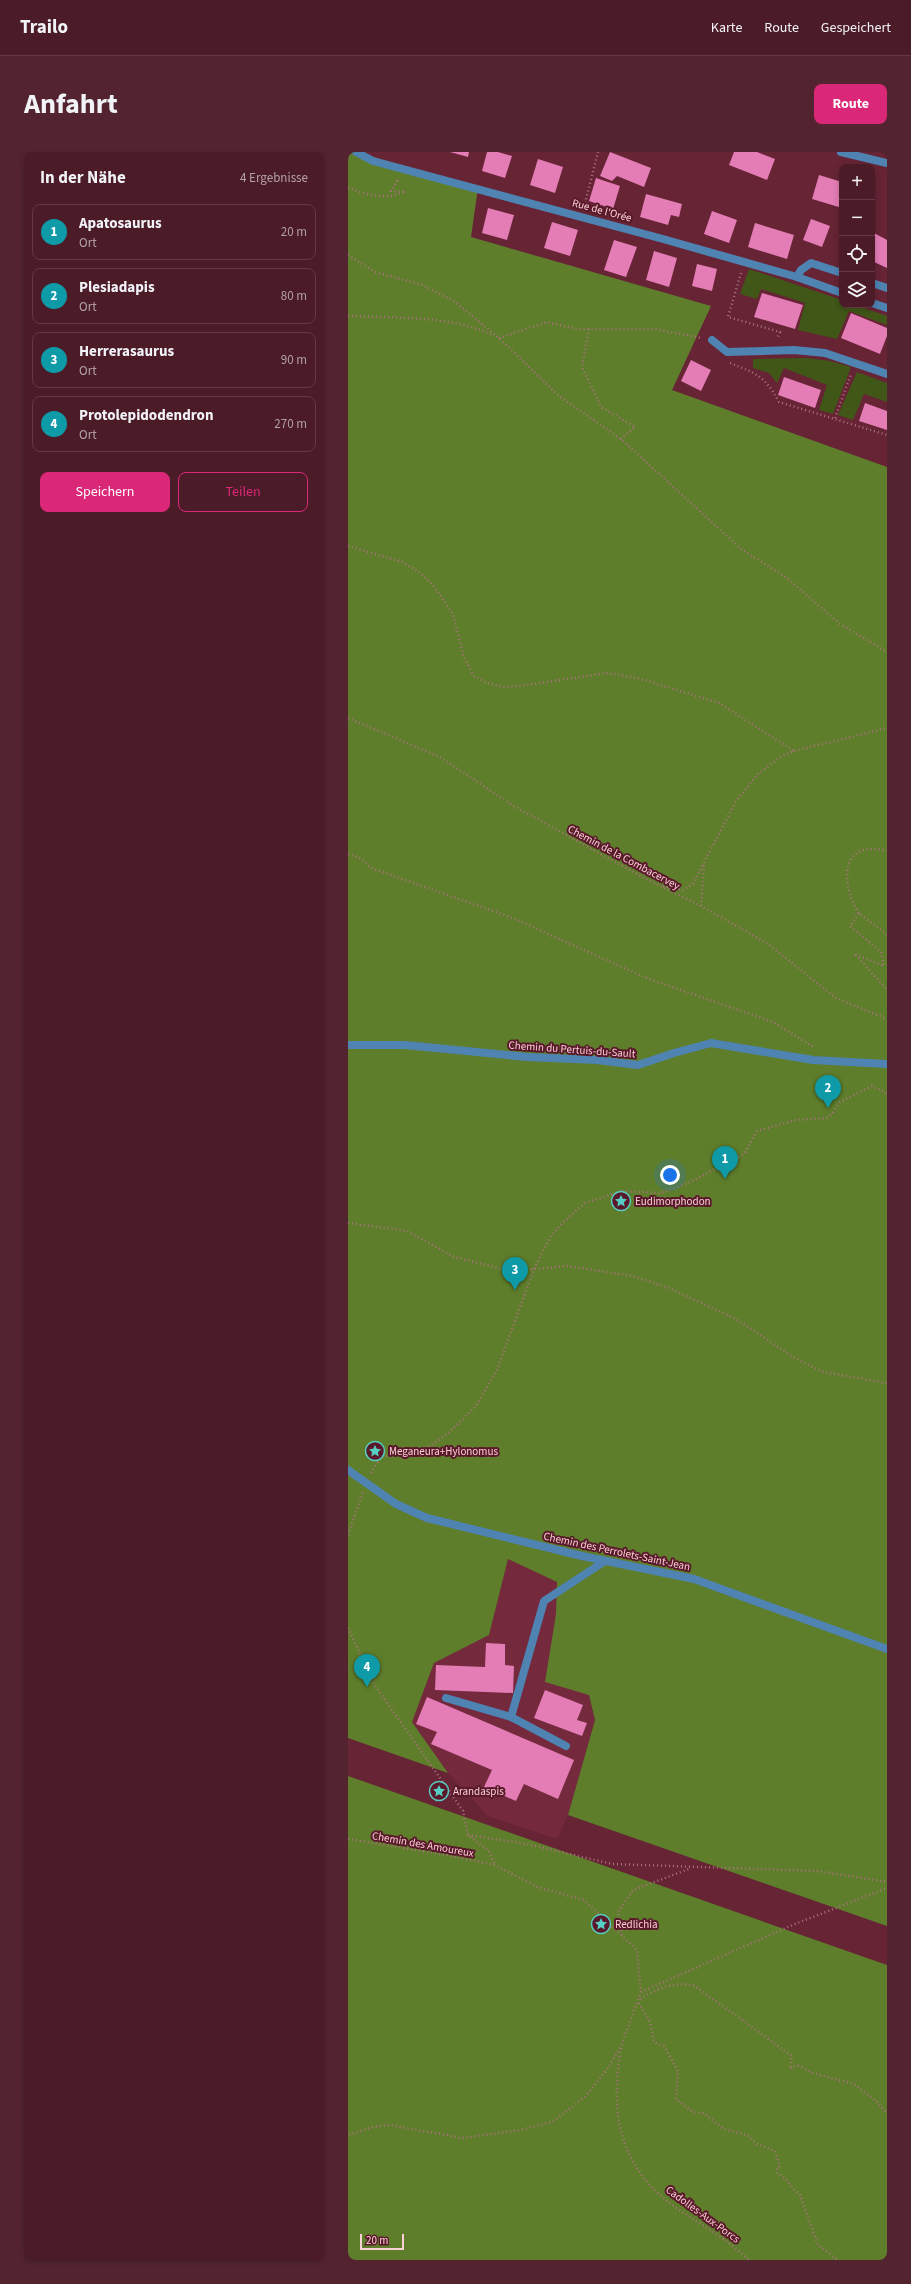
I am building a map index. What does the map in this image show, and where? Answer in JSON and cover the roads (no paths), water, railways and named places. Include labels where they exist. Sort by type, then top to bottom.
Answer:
[{"type":"street","name":"Rue de l'Orée","points":[[356,152],[373,161],[493,192],[745,262],[797,277],[839,292]]},
{"type":"street","points":[[841,152],[887,163]]},
{"type":"street","points":[[797,277],[801,270],[811,263],[839,272]]},
{"type":"street","points":[[875,284],[887,288]]},
{"type":"street","points":[[875,304],[887,308]]},
{"type":"street","points":[[712,340],[727,352],[794,350],[825,352],[887,374]]},
{"type":"street","name":"Chemin du Pertuis-du-Sault","points":[[348,1045],[405,1045],[527,1057],[597,1060],[638,1065],[674,1052],[711,1043],[813,1060],[887,1064]]},
{"type":"street","name":"Chemin des Perrolets-Saint-Jean","points":[[348,1470],[396,1504],[427,1518],[605,1561],[694,1579],[887,1649]]},
{"type":"street","points":[[511,1717],[544,1601],[605,1561]]},
{"type":"street","points":[[446,1698],[511,1717],[566,1746]]},
{"type":"place","name":"Plesiadapis","points":[[828,1108]]},
{"type":"place","name":"Apatosaurus","points":[[725,1179]]},
{"type":"place","name":"Eudimorphodon","points":[[621,1201]]},
{"type":"place","name":"Herrerasaurus","points":[[515,1290]]},
{"type":"place","name":"Meganeura+Hylonomus","points":[[375,1451]]},
{"type":"place","name":"Protolepidodendron","points":[[367,1687]]},
{"type":"place","name":"Arandaspis","points":[[439,1791]]},
{"type":"place","name":"Redlichia","points":[[601,1924]]}]
